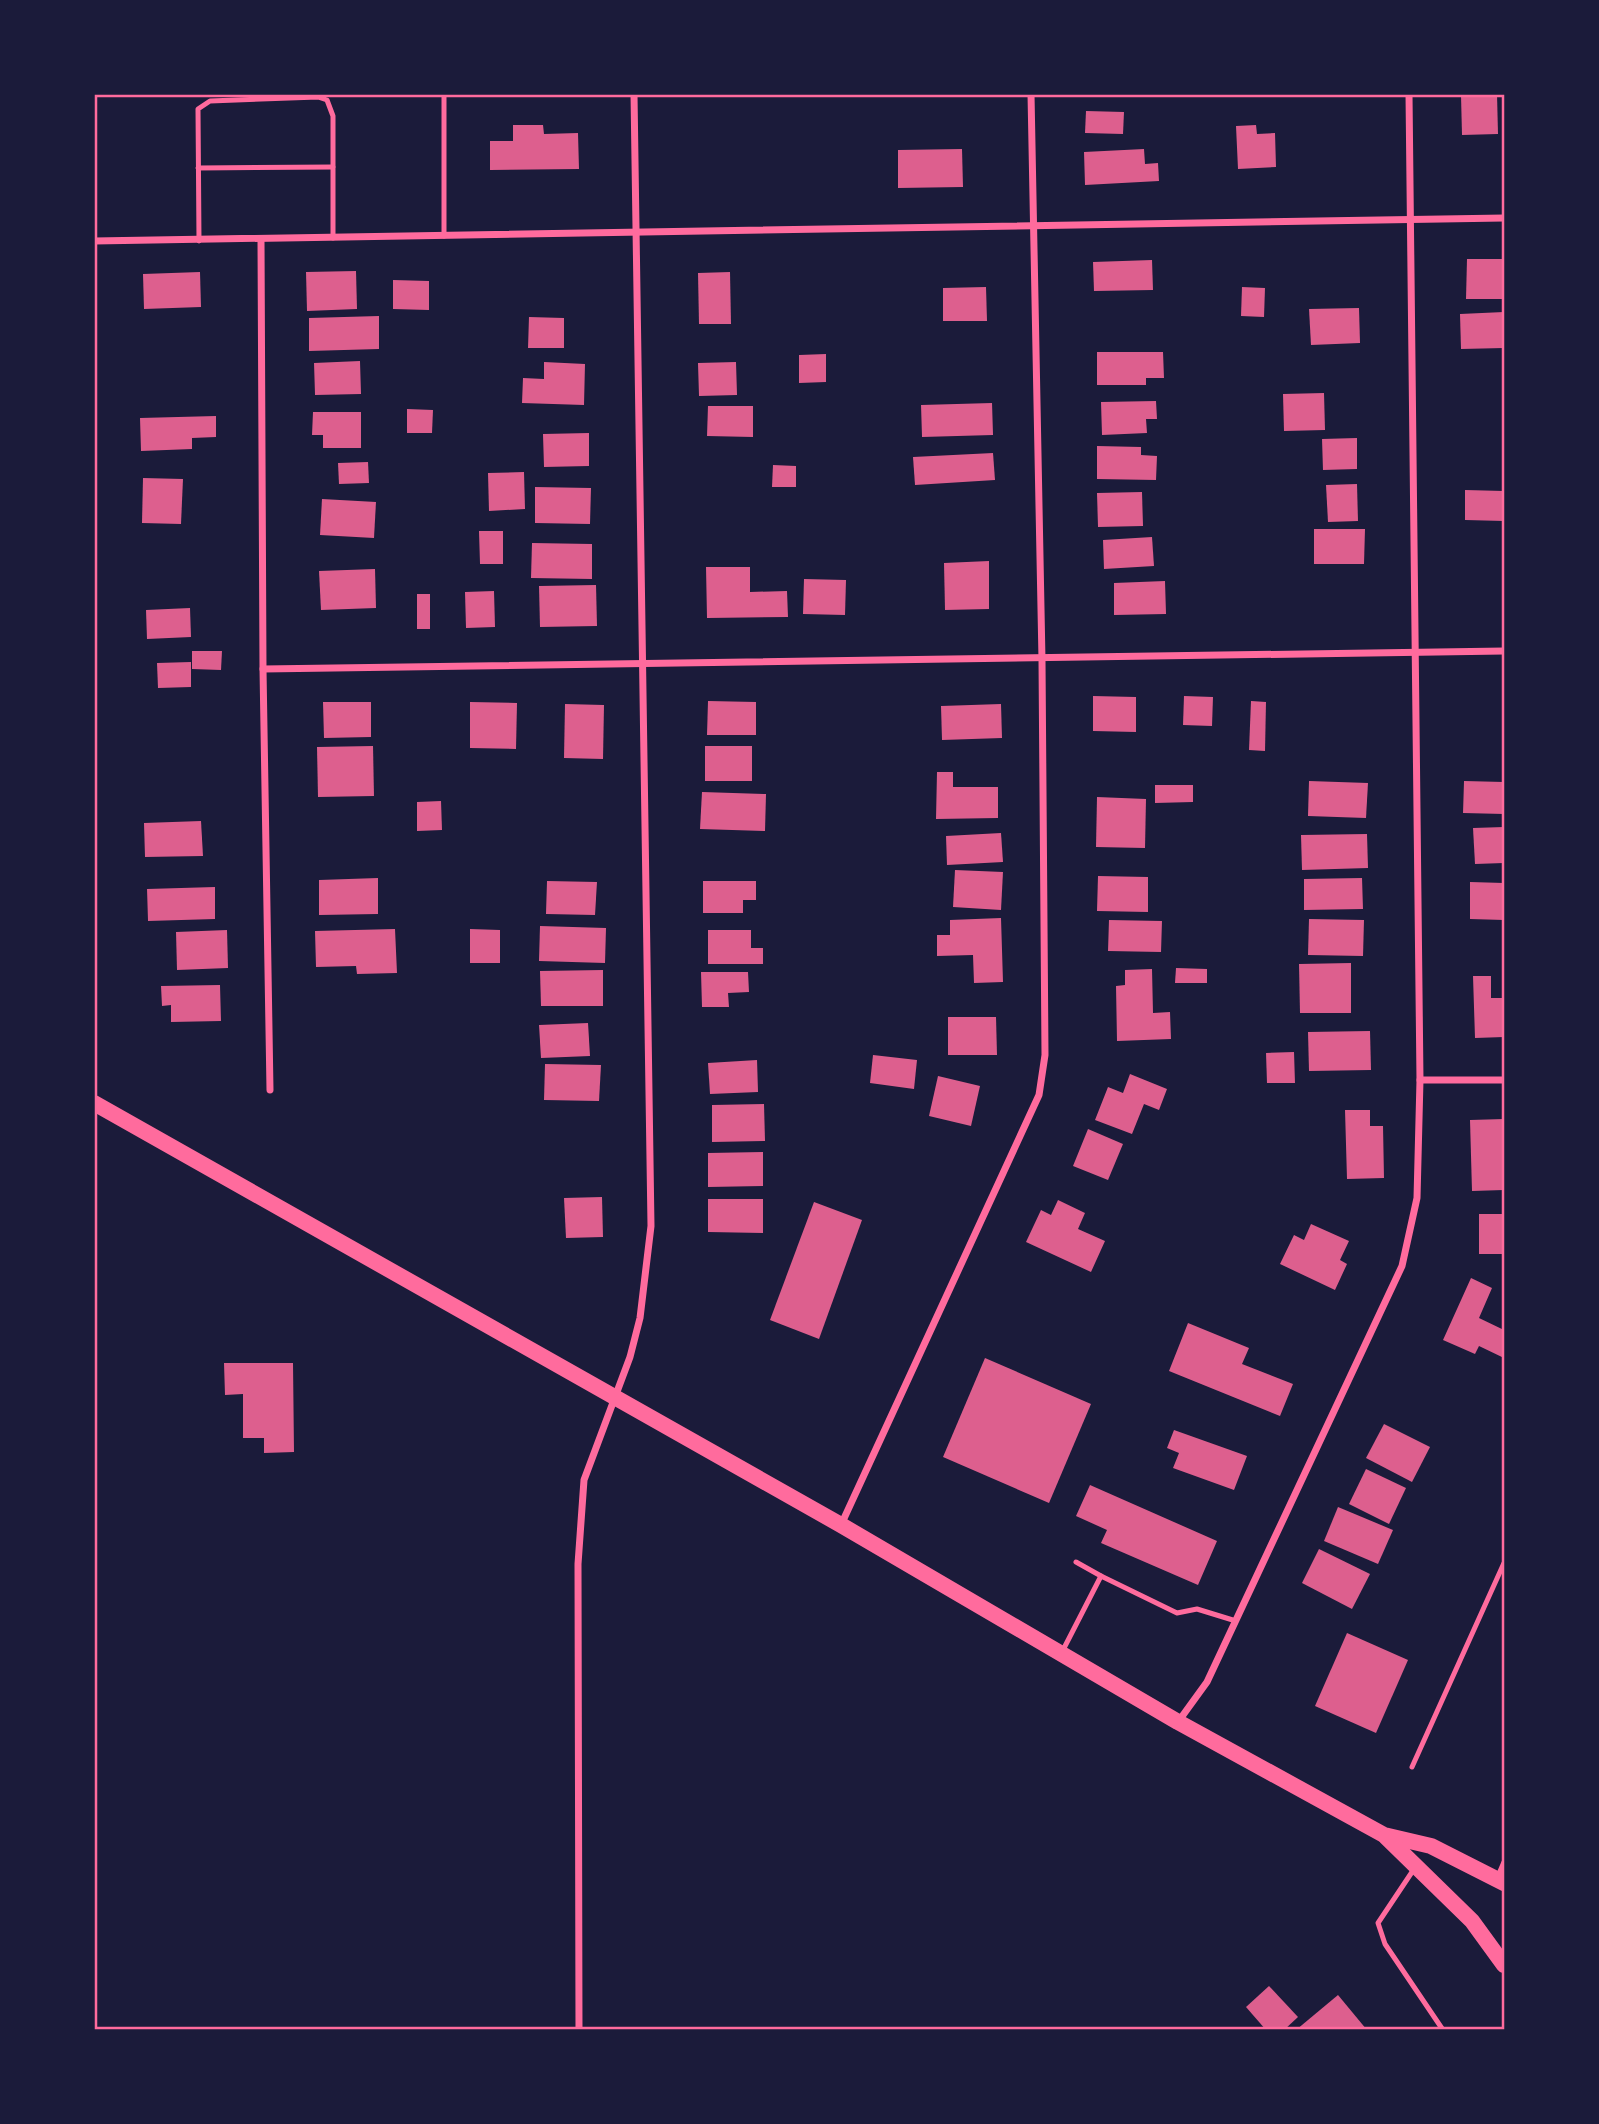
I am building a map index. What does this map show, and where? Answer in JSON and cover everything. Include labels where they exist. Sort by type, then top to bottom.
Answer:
[{"type":"main road","points":[[94,1102],[841,1525],[1178,1722],[1384,1835],[1431,1846],[1500,1881]]},
{"type":"main road","points":[[1384,1835],[1472,1921],[1504,1965]]},
{"type":"street","points":[[579,2029],[578,1564],[584,1480],[640,1318],[651,1226],[634,94]]},
{"type":"street","points":[[841,1525],[1039,1095],[1045,1055],[1042,660],[1031,94]]},
{"type":"street","points":[[1178,1722],[1207,1682],[1402,1266],[1417,1198],[1420,1080],[1417,652],[1409,94]]},
{"type":"street","points":[[94,241],[1504,218]]},
{"type":"street","points":[[261,240],[263,669],[270,1090]]},
{"type":"street","points":[[263,669],[1042,660],[1504,651]]},
{"type":"street","points":[[1420,1080],[1504,1080]]},
{"type":"lane","points":[[443,94],[444,236]]},
{"type":"lane","points":[[199,241],[197,116],[204,104],[210,101],[318,97],[331,106],[333,239]]},
{"type":"lane","points":[[198,168],[333,167]]},
{"type":"lane","points":[[1076,1562],[1177,1613],[1197,1609],[1236,1621]]},
{"type":"lane","points":[[1412,1767],[1504,1563]]},
{"type":"lane","points":[[1061,1653],[1101,1576]]},
{"type":"lane","points":[[1500,1881],[1504,1863]]},
{"type":"lane","points":[[1416,1867],[1378,1923],[1385,1944],[1443,2029]]},
{"type":"building","points":[[1497,94],[1498,134],[1462,135],[1461,95]]},
{"type":"building","points":[[1086,111],[1124,112],[1123,134],[1085,133]]},
{"type":"building","points":[[513,125],[543,125],[544,134],[578,133],[579,169],[490,170],[490,141],[513,141]]},
{"type":"building","points":[[1256,125],[1257,134],[1275,133],[1276,167],[1238,169],[1236,126]]},
{"type":"building","points":[[962,149],[963,187],[898,188],[898,150]]},
{"type":"building","points":[[1144,149],[1145,164],[1158,163],[1159,181],[1085,185],[1084,152]]},
{"type":"building","points":[[1467,259],[1504,259],[1504,299],[1466,299]]},
{"type":"building","points":[[1152,260],[1153,290],[1094,291],[1093,262]]},
{"type":"building","points":[[356,271],[357,309],[307,311],[306,272]]},
{"type":"building","points":[[200,272],[201,307],[144,309],[143,274]]},
{"type":"building","points":[[730,272],[731,324],[699,324],[698,273]]},
{"type":"building","points":[[393,280],[429,281],[429,310],[393,309]]},
{"type":"building","points":[[986,287],[987,321],[943,321],[943,288]]},
{"type":"building","points":[[1242,287],[1265,288],[1264,317],[1241,316]]},
{"type":"building","points":[[1359,308],[1360,343],[1311,345],[1309,309]]},
{"type":"building","points":[[1504,312],[1504,348],[1461,349],[1460,314]]},
{"type":"building","points":[[379,316],[379,349],[309,351],[309,318]]},
{"type":"building","points":[[529,317],[564,318],[564,348],[528,348]]},
{"type":"building","points":[[1097,352],[1163,352],[1164,378],[1146,378],[1146,385],[1097,385]]},
{"type":"building","points":[[826,354],[826,382],[799,383],[799,355]]},
{"type":"building","points":[[360,361],[361,394],[315,395],[314,363]]},
{"type":"building","points":[[544,362],[585,364],[584,405],[522,403],[523,378],[544,379]]},
{"type":"building","points":[[736,362],[737,395],[699,396],[698,363]]},
{"type":"building","points":[[1324,393],[1325,430],[1284,431],[1283,394]]},
{"type":"building","points":[[1156,401],[1157,419],[1146,419],[1147,433],[1102,435],[1101,402]]},
{"type":"building","points":[[992,403],[993,435],[922,437],[921,405]]},
{"type":"building","points":[[708,406],[753,406],[753,437],[707,436]]},
{"type":"building","points":[[407,409],[433,410],[432,433],[407,433]]},
{"type":"building","points":[[313,412],[361,412],[361,448],[323,448],[323,435],[312,435]]},
{"type":"building","points":[[216,416],[216,437],[192,438],[192,449],[141,451],[140,418]]},
{"type":"building","points":[[589,433],[589,466],[544,467],[543,434]]},
{"type":"building","points":[[1357,438],[1357,469],[1323,470],[1322,439]]},
{"type":"building","points":[[1097,446],[1141,447],[1141,455],[1157,456],[1156,480],[1097,479]]},
{"type":"building","points":[[993,453],[995,480],[915,485],[913,457]]},
{"type":"building","points":[[368,462],[369,483],[339,484],[338,463]]},
{"type":"building","points":[[773,465],[796,466],[796,487],[772,487]]},
{"type":"building","points":[[524,472],[525,509],[489,511],[488,473]]},
{"type":"building","points":[[143,478],[183,479],[181,524],[142,523]]},
{"type":"building","points":[[1357,484],[1358,521],[1328,522],[1326,485]]},
{"type":"building","points":[[535,487],[591,488],[590,524],[535,523]]},
{"type":"building","points":[[1465,490],[1504,491],[1504,521],[1465,520]]},
{"type":"building","points":[[1142,492],[1143,526],[1098,527],[1097,493]]},
{"type":"building","points":[[322,499],[376,502],[374,538],[320,535]]},
{"type":"building","points":[[1314,529],[1365,529],[1364,564],[1314,564]]},
{"type":"building","points":[[479,531],[503,531],[503,564],[480,564]]},
{"type":"building","points":[[1152,537],[1154,566],[1104,569],[1103,540]]},
{"type":"building","points":[[532,543],[592,544],[592,579],[531,578]]},
{"type":"building","points":[[989,561],[989,609],[945,610],[944,563]]},
{"type":"building","points":[[706,567],[750,567],[750,592],[787,591],[788,617],[707,618]]},
{"type":"building","points":[[375,569],[376,608],[321,610],[319,571]]},
{"type":"building","points":[[804,579],[846,580],[845,615],[803,614]]},
{"type":"building","points":[[1165,581],[1166,614],[1114,615],[1114,583]]},
{"type":"building","points":[[596,585],[597,626],[540,627],[539,586]]},
{"type":"building","points":[[494,591],[495,627],[466,628],[465,592]]},
{"type":"building","points":[[417,594],[430,594],[430,629],[417,629]]},
{"type":"building","points":[[190,608],[191,637],[147,639],[146,610]]},
{"type":"building","points":[[192,651],[222,651],[221,670],[192,669]]},
{"type":"building","points":[[191,662],[191,687],[158,688],[157,663]]},
{"type":"building","points":[[1093,696],[1136,697],[1136,732],[1093,731]]},
{"type":"building","points":[[1184,696],[1213,697],[1212,726],[1183,725]]},
{"type":"building","points":[[708,701],[756,702],[756,735],[707,735]]},
{"type":"building","points":[[1251,701],[1266,702],[1265,751],[1249,750]]},
{"type":"building","points":[[323,702],[371,702],[371,737],[324,738]]},
{"type":"building","points":[[470,702],[517,703],[516,749],[470,748]]},
{"type":"building","points":[[565,704],[604,705],[603,759],[564,758]]},
{"type":"building","points":[[1001,704],[1002,738],[942,740],[941,706]]},
{"type":"building","points":[[373,746],[374,796],[318,797],[317,747]]},
{"type":"building","points":[[705,746],[752,746],[752,781],[705,781]]},
{"type":"building","points":[[937,772],[953,772],[953,787],[998,787],[998,818],[936,819]]},
{"type":"building","points":[[1309,781],[1368,783],[1366,818],[1308,816]]},
{"type":"building","points":[[1464,781],[1504,782],[1504,814],[1463,813]]},
{"type":"building","points":[[1155,785],[1193,785],[1193,802],[1155,803]]},
{"type":"building","points":[[702,792],[766,794],[765,831],[700,829]]},
{"type":"building","points":[[1097,797],[1146,799],[1145,848],[1096,847]]},
{"type":"building","points":[[441,801],[442,830],[417,831],[417,802]]},
{"type":"building","points":[[201,821],[203,856],[145,857],[144,823]]},
{"type":"building","points":[[1504,827],[1504,863],[1475,864],[1473,828]]},
{"type":"building","points":[[1001,833],[1003,862],[947,865],[946,836]]},
{"type":"building","points":[[1367,834],[1368,868],[1302,870],[1301,835]]},
{"type":"building","points":[[955,870],[1003,872],[1001,910],[953,907]]},
{"type":"building","points":[[1098,876],[1148,877],[1148,912],[1097,911]]},
{"type":"building","points":[[378,878],[378,914],[319,915],[319,880]]},
{"type":"building","points":[[1362,878],[1363,909],[1304,910],[1304,879]]},
{"type":"building","points":[[547,881],[597,882],[595,915],[546,914]]},
{"type":"building","points":[[703,881],[756,881],[756,900],[743,900],[743,913],[703,913]]},
{"type":"building","points":[[1470,882],[1504,883],[1504,920],[1470,919]]},
{"type":"building","points":[[215,887],[215,919],[148,921],[147,889]]},
{"type":"building","points":[[1001,918],[1003,982],[974,983],[973,955],[937,956],[937,935],[950,935],[950,920]]},
{"type":"building","points":[[1309,919],[1364,920],[1363,956],[1308,955]]},
{"type":"building","points":[[1109,920],[1162,921],[1161,952],[1108,951]]},
{"type":"building","points":[[540,926],[606,928],[605,963],[539,961]]},
{"type":"building","points":[[395,929],[397,973],[357,974],[356,966],[316,967],[315,931]]},
{"type":"building","points":[[470,929],[500,930],[500,963],[470,963]]},
{"type":"building","points":[[227,930],[228,968],[177,970],[176,932]]},
{"type":"building","points":[[708,930],[751,930],[751,948],[763,948],[763,964],[708,964]]},
{"type":"building","points":[[1351,963],[1351,1013],[1300,1013],[1299,964]]},
{"type":"building","points":[[1176,968],[1207,969],[1207,983],[1175,983]]},
{"type":"building","points":[[1152,969],[1153,1013],[1170,1012],[1171,1039],[1117,1041],[1116,986],[1125,985],[1125,970]]},
{"type":"building","points":[[603,970],[603,1006],[541,1006],[540,971]]},
{"type":"building","points":[[701,972],[748,972],[749,992],[728,993],[729,1007],[702,1007]]},
{"type":"building","points":[[1473,976],[1491,976],[1491,998],[1504,998],[1504,1037],[1475,1038]]},
{"type":"building","points":[[220,985],[221,1021],[171,1022],[171,1005],[162,1006],[161,986]]},
{"type":"building","points":[[948,1017],[996,1017],[997,1055],[948,1055]]},
{"type":"building","points":[[588,1023],[590,1056],[541,1058],[539,1025]]},
{"type":"building","points":[[1370,1031],[1371,1070],[1309,1071],[1308,1032]]},
{"type":"building","points":[[1294,1052],[1295,1083],[1267,1083],[1266,1053]]},
{"type":"building","points":[[873,1055],[917,1060],[914,1089],[870,1083]]},
{"type":"building","points":[[757,1060],[758,1092],[710,1094],[708,1063]]},
{"type":"building","points":[[545,1064],[601,1065],[599,1101],[544,1100]]},
{"type":"building","points":[[1130,1074],[1167,1089],[1159,1110],[1144,1104],[1132,1134],[1095,1120],[1108,1087],[1123,1093]]},
{"type":"building","points":[[938,1076],[980,1086],[971,1126],[929,1116]]},
{"type":"building","points":[[764,1104],[765,1141],[712,1142],[712,1105]]},
{"type":"building","points":[[1345,1110],[1370,1110],[1370,1126],[1383,1126],[1384,1178],[1347,1179]]},
{"type":"building","points":[[1504,1119],[1504,1190],[1472,1191],[1470,1120]]},
{"type":"building","points":[[1088,1129],[1123,1144],[1108,1180],[1073,1166]]},
{"type":"building","points":[[763,1152],[763,1186],[708,1187],[708,1153]]},
{"type":"building","points":[[602,1197],[603,1237],[566,1238],[564,1198]]},
{"type":"building","points":[[708,1199],[763,1199],[763,1233],[708,1232]]},
{"type":"building","points":[[1058,1200],[1085,1213],[1078,1229],[1105,1241],[1091,1272],[1026,1242],[1041,1210],[1051,1215]]},
{"type":"building","points":[[814,1202],[862,1220],[819,1339],[770,1320]]},
{"type":"building","points":[[1479,1214],[1504,1214],[1504,1254],[1479,1254]]},
{"type":"building","points":[[1311,1224],[1349,1241],[1340,1260],[1347,1264],[1335,1290],[1280,1264],[1294,1235],[1304,1240]]},
{"type":"building","points":[[1471,1278],[1492,1288],[1479,1318],[1504,1330],[1504,1358],[1479,1346],[1475,1354],[1443,1340]]},
{"type":"building","points":[[1188,1323],[1249,1348],[1242,1364],[1293,1384],[1280,1416],[1169,1371]]},
{"type":"building","points":[[985,1358],[1091,1404],[1049,1503],[943,1457]]},
{"type":"building","points":[[224,1363],[293,1363],[294,1452],[264,1453],[264,1438],[243,1438],[243,1394],[225,1395]]},
{"type":"building","points":[[1384,1424],[1430,1447],[1412,1482],[1366,1458]]},
{"type":"building","points":[[1174,1430],[1247,1456],[1234,1490],[1173,1468],[1179,1453],[1167,1448]]},
{"type":"building","points":[[1366,1469],[1406,1488],[1389,1524],[1349,1504]]},
{"type":"building","points":[[1090,1485],[1217,1541],[1198,1585],[1101,1543],[1107,1530],[1076,1516]]},
{"type":"building","points":[[1338,1507],[1393,1530],[1378,1564],[1324,1541]]},
{"type":"building","points":[[1319,1549],[1370,1574],[1352,1609],[1302,1583]]},
{"type":"building","points":[[1347,1633],[1408,1660],[1376,1733],[1315,1706]]},
{"type":"building","points":[[1269,1986],[1298,2017],[1284,2030],[1266,2030],[1246,2007]]},
{"type":"building","points":[[1338,1995],[1367,2030],[1296,2030]]}]
